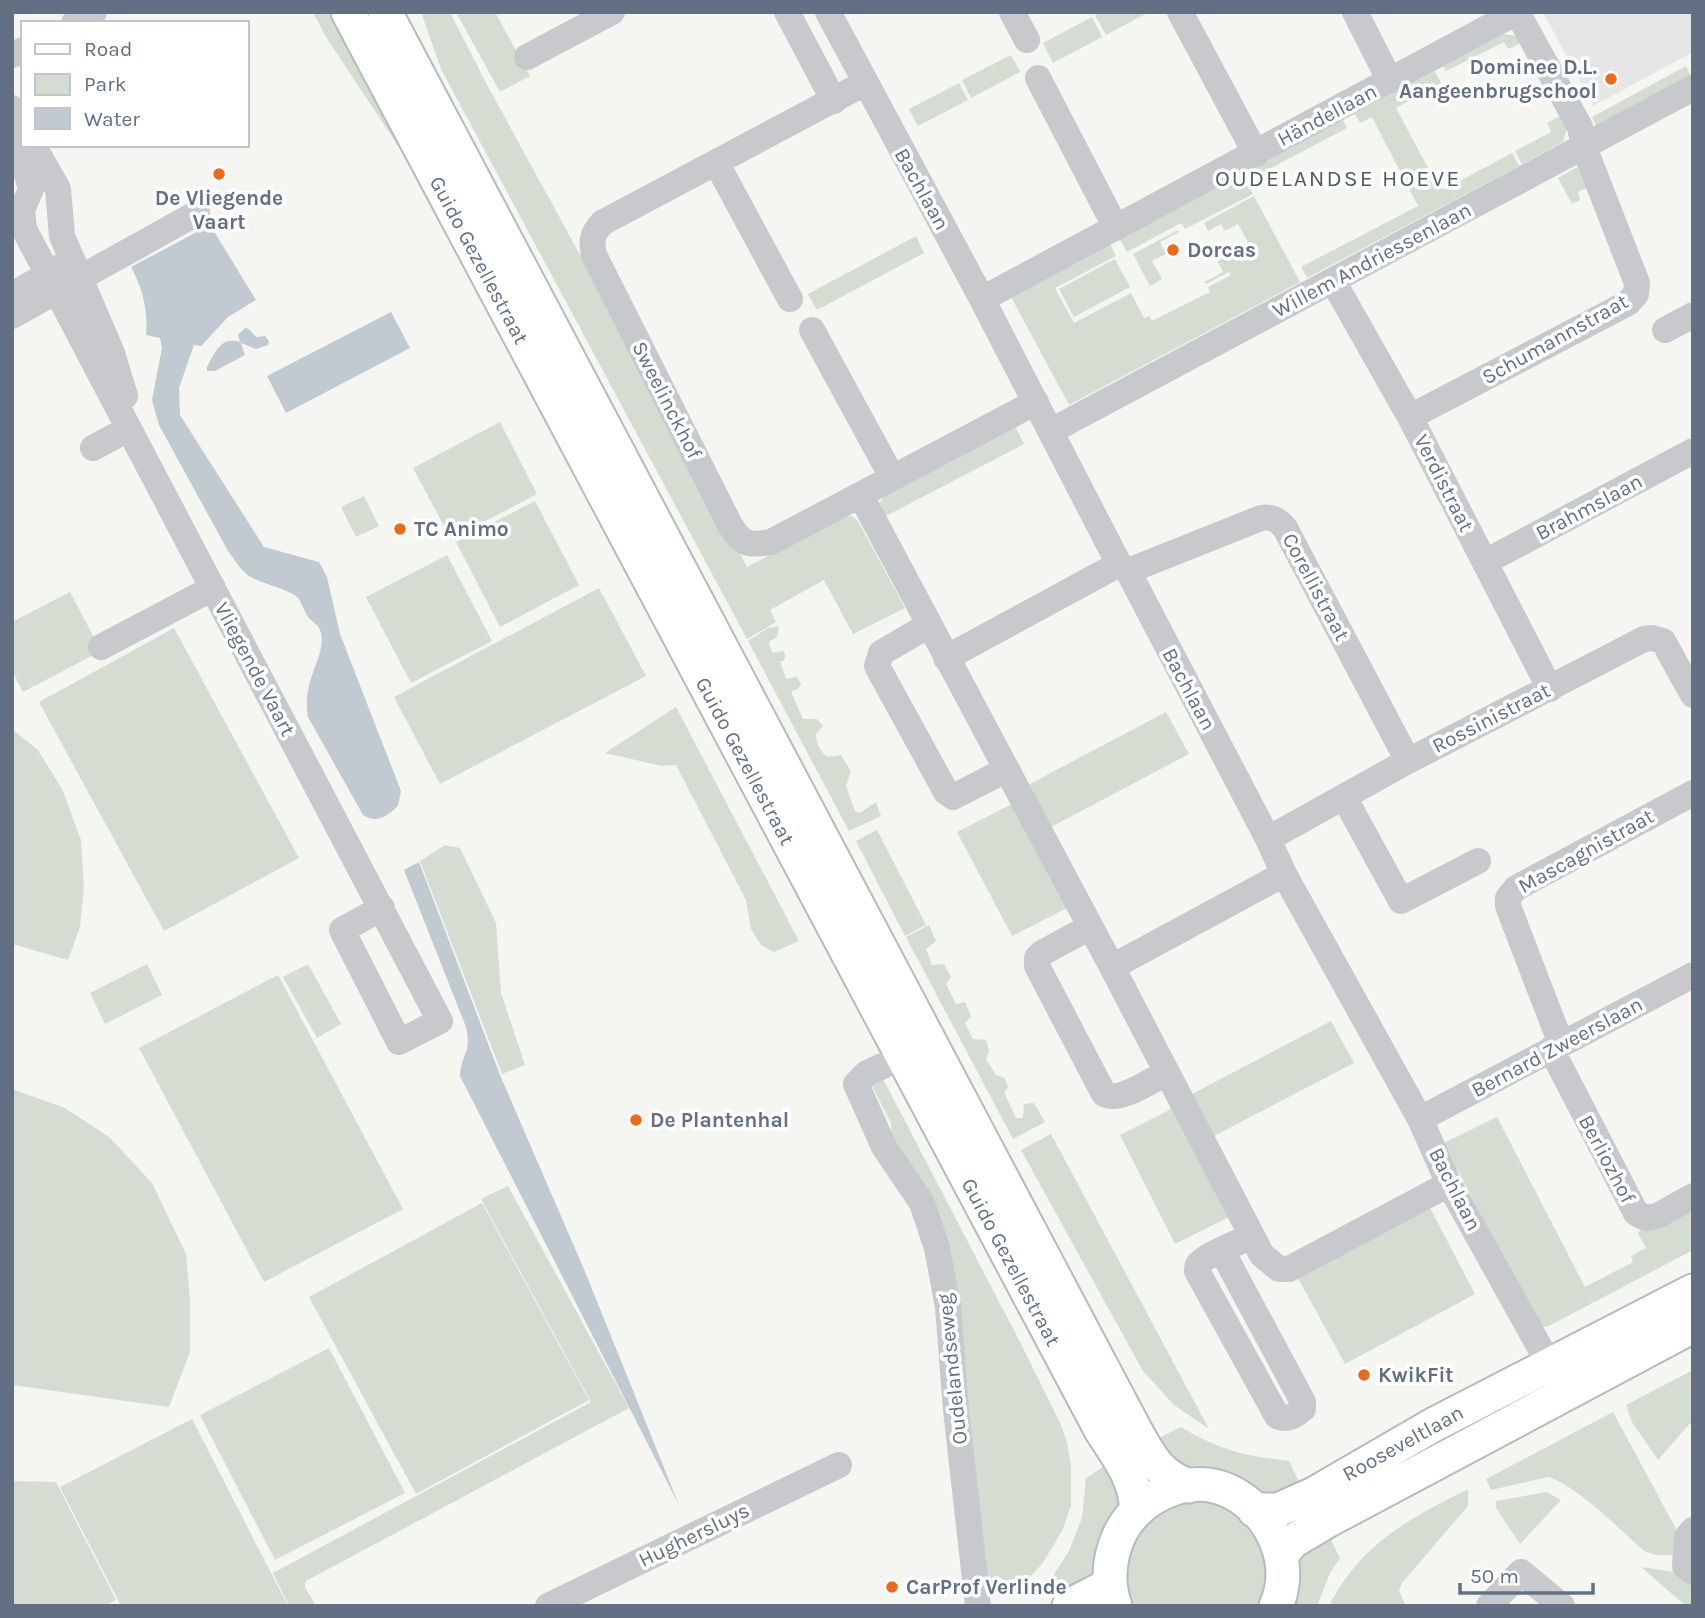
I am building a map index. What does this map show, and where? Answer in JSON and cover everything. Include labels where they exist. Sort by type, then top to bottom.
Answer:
[{"type":"main road","name":"Guido Gezellestraat","points":[[348,12],[1074,1381],[1132,1483],[1137,1499],[1136,1511]]},
{"type":"main road","name":"Guido Gezellestraat","points":[[385,12],[1134,1428],[1159,1470],[1173,1480],[1189,1486]]},
{"type":"main road","name":"Rooseveltlaan","points":[[1254,1510],[1278,1510],[1314,1494],[1433,1425],[1693,1291]]},
{"type":"main road","name":"Rooseveltlaan","points":[[1282,1554],[1293,1541],[1327,1521],[1693,1326]]},
{"type":"main road","points":[[1069,1606],[1112,1596],[1113,1551],[1123,1527],[1136,1511],[1155,1496],[1168,1489],[1189,1486],[1231,1492],[1268,1525],[1282,1554],[1283,1572],[1276,1606]]},
{"type":"street","points":[[78,21],[94,12]]},
{"type":"street","points":[[527,57],[612,12]]},
{"type":"street","points":[[787,12],[834,101]]},
{"type":"street","name":"Bachlaan","points":[[828,12],[1268,839],[1284,874],[1420,1119],[1450,1184],[1550,1366]]},
{"type":"street","points":[[1012,12],[1027,40]]},
{"type":"street","points":[[1180,12],[1256,154]]},
{"type":"street","name":"Händellaan","points":[[1355,12],[1390,81]]},
{"type":"street","name":"Händellaan","points":[[982,299],[1517,12]]},
{"type":"street","name":"Schumannstraat","points":[[1410,417],[1633,299],[1636,294],[1637,283],[1584,147],[1580,127],[1517,12]]},
{"type":"street","points":[[1038,78],[1116,228]]},
{"type":"street","name":"Sweelinckhof","points":[[865,83],[717,164],[601,223],[591,243],[594,255],[738,538],[753,545],[771,542],[1036,402]]},
{"type":"street","name":"Willem Andriessenlaan","points":[[1051,431],[1693,88]]},
{"type":"street","points":[[12,108],[21,124]]},
{"type":"street","name":"Vliegende Vaart","points":[[12,143],[24,164],[31,189],[17,213],[24,229],[382,908],[440,1021],[400,1042],[342,930],[382,908]]},
{"type":"street","name":"Vliegende Vaart","points":[[34,147],[58,189],[62,236],[116,365],[126,401],[128,429]]},
{"type":"street","points":[[717,164],[790,299]]},
{"type":"street","points":[[12,316],[52,284],[77,269],[197,213]]},
{"type":"street","name":"Verdistraat","points":[[1333,281],[1410,417],[1550,689]]},
{"type":"street","points":[[12,295],[52,284]]},
{"type":"street","points":[[1665,330],[1693,315]]},
{"type":"street","points":[[812,330],[892,477]]},
{"type":"street","points":[[93,448],[128,429]]},
{"type":"street","name":"Brahmslaan","points":[[1485,562],[1693,451]]},
{"type":"street","points":[[861,496],[1262,1255],[1279,1269],[1289,1269],[1450,1184]]},
{"type":"street","name":"Corellistraat","points":[[1124,567],[1261,518],[1270,517],[1279,521],[1286,528],[1408,761]]},
{"type":"street","points":[[946,658],[1124,567]]},
{"type":"street","points":[[101,647],[213,588]]},
{"type":"street","points":[[929,625],[881,653],[877,666],[946,792],[953,797],[962,794],[1006,770]]},
{"type":"street","name":"Rossinistraat","points":[[1268,839],[1408,761],[1644,639],[1663,641],[1693,695]]},
{"type":"street","name":"Mascagnistraat","points":[[1556,1046],[1508,906],[1508,898],[1516,888],[1693,793]]},
{"type":"street","points":[[1344,797],[1401,901],[1478,861]]},
{"type":"street","points":[[1112,967],[1284,874]]},
{"type":"street","points":[[1090,927],[1037,958],[1037,966],[1104,1094],[1120,1097],[1167,1072]]},
{"type":"street","name":"Bernard Zweerslaan","points":[[1420,1119],[1693,975]]},
{"type":"street","name":"Berliozhof","points":[[1556,1046],[1628,1203],[1636,1213],[1646,1218],[1657,1216],[1693,1196]]},
{"type":"street","name":"Oudelandseweg","points":[[883,1066],[867,1073],[856,1084],[884,1147],[922,1203],[937,1248],[948,1307],[956,1410],[978,1606]]},
{"type":"street","points":[[1222,1251],[1303,1402],[1303,1409],[1289,1418],[1282,1419],[1277,1416],[1197,1271],[1201,1261],[1252,1236]]},
{"type":"street","points":[[1550,1366],[1566,1394]]},
{"type":"street","name":"Hughersluys","points":[[548,1606],[839,1465]]},
{"type":"street","points":[[1689,1569],[1687,1536],[1693,1530]]},
{"type":"street","points":[[1489,1606],[1521,1572],[1562,1606]]},
{"type":"shaded area","name":"Dominee D.L. Aangeenbrugschool","points":[[1543,12],[1693,12],[1693,52],[1593,106]]},
{"type":"green space","points":[[313,12],[336,12],[450,226],[447,234],[404,155],[326,37]]},
{"type":"green space","points":[[421,12],[450,12],[747,567],[843,516],[852,516],[858,521],[905,608],[853,634],[824,580],[770,610],[776,622],[747,639],[441,69]]},
{"type":"green space","points":[[456,12],[495,12],[530,76],[500,92]]},
{"type":"green space","points":[[1100,12],[1149,12],[1106,35],[1095,15]]},
{"type":"green space","points":[[1092,17],[1102,37],[1053,63],[1043,43]]},
{"type":"green space","points":[[1504,34],[1517,36],[1521,43],[1508,49],[1504,42],[1446,71],[1443,66]]},
{"type":"green space","points":[[1011,55],[1020,72],[971,98],[962,80]]},
{"type":"green space","points":[[1686,66],[1693,79],[1596,126],[1592,117]]},
{"type":"green space","points":[[1435,71],[1441,83],[1396,108],[1428,168],[1418,173],[1422,180],[1434,174],[1443,190],[1512,153],[1519,166],[1307,278],[1301,267],[1418,206],[1372,117],[1360,123],[1355,114]]},
{"type":"green space","points":[[959,83],[968,100],[918,126],[909,109]]},
{"type":"green space","points":[[1560,116],[1567,128],[1563,142],[1522,164],[1515,151],[1551,132],[1547,123]]},
{"type":"green space","points":[[1342,119],[1347,128],[1252,178],[1248,170]]},
{"type":"green space","points":[[1577,167],[1588,187],[1578,192],[1580,200],[1572,204],[1558,178]]},
{"type":"green space","points":[[1242,174],[1253,194],[1185,229],[1181,223],[1127,252],[1120,239]]},
{"type":"green space","points":[[1254,196],[1300,282],[1069,405],[1011,297],[1110,244],[1116,256],[1055,288],[1074,323],[1131,293],[1144,318],[1149,316],[1152,321],[1210,292],[1208,287],[1231,275],[1229,272],[1206,284],[1204,282],[1223,272],[1213,252],[1219,249],[1223,256],[1248,242],[1238,224],[1225,231],[1221,224],[1208,231],[1204,223]]},
{"type":"green space","points":[[1178,230],[1179,232],[1160,242],[1166,254],[1152,261],[1162,279],[1150,286],[1133,254]]},
{"type":"green space","points":[[916,236],[924,253],[817,310],[808,294]]},
{"type":"green space","points":[[1115,259],[1130,287],[1074,317],[1059,289]]},
{"type":"green space","points":[[500,422],[537,494],[451,539],[413,468]]},
{"type":"green space","points":[[1015,426],[1024,444],[886,516],[879,505],[884,496]]},
{"type":"green space","points":[[364,496],[379,526],[356,537],[341,507]]},
{"type":"green space","points":[[535,501],[579,585],[500,627],[456,542]]},
{"type":"green space","points":[[447,555],[492,641],[411,683],[366,597]]},
{"type":"green space","points":[[599,588],[646,676],[440,784],[394,697]]},
{"type":"green space","points":[[70,592],[101,651],[23,692],[12,671],[12,622]]},
{"type":"green space","points":[[779,626],[777,637],[769,642],[772,653],[783,651],[786,656],[780,661],[786,679],[797,677],[801,684],[792,694],[803,719],[817,719],[823,726],[816,734],[821,750],[828,757],[841,755],[851,771],[846,786],[855,811],[860,813],[876,802],[881,816],[849,831],[748,641],[768,628]]},
{"type":"green space","points":[[174,628],[299,858],[164,931],[39,702]]},
{"type":"green space","points":[[676,707],[799,941],[774,952],[761,945],[751,929],[746,900],[676,765],[662,766],[605,753]]},
{"type":"green space","points":[[1166,712],[1189,754],[1051,827],[1028,785]]},
{"type":"green space","points":[[12,729],[38,750],[62,789],[81,840],[84,887],[80,927],[68,960],[12,944]]},
{"type":"green space","points":[[1012,804],[1067,908],[1012,936],[957,832]]},
{"type":"green space","points":[[877,830],[926,925],[905,936],[856,841]]},
{"type":"green space","points":[[445,845],[460,848],[496,923],[501,993],[525,1065],[502,1074],[420,861]]},
{"type":"green space","points":[[929,925],[936,941],[926,949],[932,965],[944,964],[951,977],[946,984],[956,1004],[965,1002],[971,1016],[965,1023],[973,1039],[986,1040],[989,1051],[986,1059],[996,1075],[1005,1078],[1008,1088],[1004,1092],[1016,1118],[1023,1118],[1024,1104],[1034,1103],[1045,1122],[1013,1139],[906,937]]},
{"type":"green space","points":[[147,964],[162,995],[105,1024],[90,993]]},
{"type":"green space","points":[[308,964],[341,1024],[317,1038],[283,977]]},
{"type":"green space","points":[[278,975],[403,1209],[264,1282],[139,1048]]},
{"type":"green space","points":[[1331,1021],[1354,1063],[1214,1136],[1192,1094]]},
{"type":"green space","points":[[880,1073],[1022,1346],[1061,1425],[1067,1443],[1071,1466],[1071,1506],[1062,1531],[1042,1564],[1025,1582],[997,1595],[985,1592],[960,1318],[891,1140],[891,1123],[869,1080]]},
{"type":"green space","points":[[12,1089],[65,1108],[109,1137],[152,1183],[186,1254],[190,1300],[190,1352],[169,1407],[12,1385]]},
{"type":"green space","points":[[1175,1107],[1231,1216],[1175,1244],[1120,1135]]},
{"type":"green space","points":[[1497,1117],[1585,1287],[1633,1262],[1631,1256],[1646,1248],[1638,1233],[1643,1227],[1693,1201],[1693,1250],[1547,1327],[1537,1325],[1444,1143]]},
{"type":"green space","points":[[1051,1134],[1209,1429],[1174,1405],[1143,1371],[1021,1150]]},
{"type":"green space","points":[[508,1186],[629,1408],[306,1581],[305,1587],[316,1606],[289,1606],[273,1573],[591,1402],[481,1199]]},
{"type":"green space","points":[[482,1203],[589,1400],[416,1494],[309,1297]]},
{"type":"green space","points":[[1430,1208],[1475,1294],[1345,1364],[1298,1278]]},
{"type":"green space","points":[[329,1348],[405,1493],[275,1560],[200,1415]]},
{"type":"green space","points":[[1693,1370],[1693,1420],[1658,1460],[1632,1422],[1626,1405]]},
{"type":"green space","points":[[1613,1412],[1676,1529],[1674,1555],[1656,1555],[1644,1551],[1585,1499],[1548,1477],[1491,1490],[1486,1479]]},
{"type":"green space","points":[[192,1419],[287,1604],[284,1606],[121,1606],[60,1487]]},
{"type":"green space","points":[[1181,1427],[1233,1451],[1289,1461],[1304,1492],[1286,1500],[1195,1478],[1151,1442]]},
{"type":"green space","points":[[1114,1460],[1127,1489],[1101,1570],[1058,1603],[1049,1582],[1069,1551],[1082,1518],[1086,1478]]},
{"type":"green space","points":[[12,1481],[56,1482],[116,1600],[104,1606],[12,1606]]},
{"type":"green space","points":[[1468,1489],[1468,1506],[1402,1583],[1399,1591],[1406,1606],[1329,1606],[1356,1565],[1388,1535]]},
{"type":"green space","points":[[1547,1492],[1561,1500],[1520,1544],[1496,1508],[1496,1501]]},
{"type":"green space","points":[[1194,1495],[1244,1511],[1272,1555],[1267,1606],[1123,1606],[1118,1556],[1145,1512]]},
{"type":"green space","points":[[1325,1528],[1340,1558],[1330,1573],[1317,1606],[1283,1606],[1290,1564]]},
{"type":"green space","points":[[1641,1567],[1688,1574],[1693,1578],[1693,1606],[1686,1606]]},
{"type":"water","points":[[210,225],[256,300],[228,317],[201,346],[194,345],[179,388],[180,415],[264,547],[319,562],[327,577],[340,634],[401,791],[398,806],[382,818],[373,819],[363,815],[308,717],[310,681],[322,642],[319,628],[308,617],[295,595],[254,579],[240,568],[159,425],[152,400],[162,348],[160,338],[146,335],[144,300],[131,267]]},
{"type":"water","points":[[391,312],[410,348],[286,413],[267,376]]},
{"type":"water","points":[[245,328],[256,337],[265,336],[269,341],[268,345],[256,349],[241,343],[245,355],[215,371],[207,371],[219,347],[228,341],[240,342],[238,335]]},
{"type":"water","points":[[419,862],[500,1075],[586,1274],[679,1505],[460,1076],[468,1043],[466,1027],[404,870]]},
{"type":"place","name":"Dominee D.L. Aangeenbrugschool","points":[[1611,79]]},
{"type":"place","name":"De Vliegende Vaart","points":[[219,174]]},
{"type":"place","name":"Dorcas","points":[[1173,250]]},
{"type":"place","name":"TC Animo","points":[[400,529]]},
{"type":"place","name":"De Plantenhal","points":[[636,1120]]},
{"type":"place","name":"KwikFit","points":[[1364,1375]]},
{"type":"place","name":"CarProf Verlinde","points":[[892,1587]]},
{"type":"district","name":"OUDELANDSE HOEVE","points":[[1338,178]]}]
